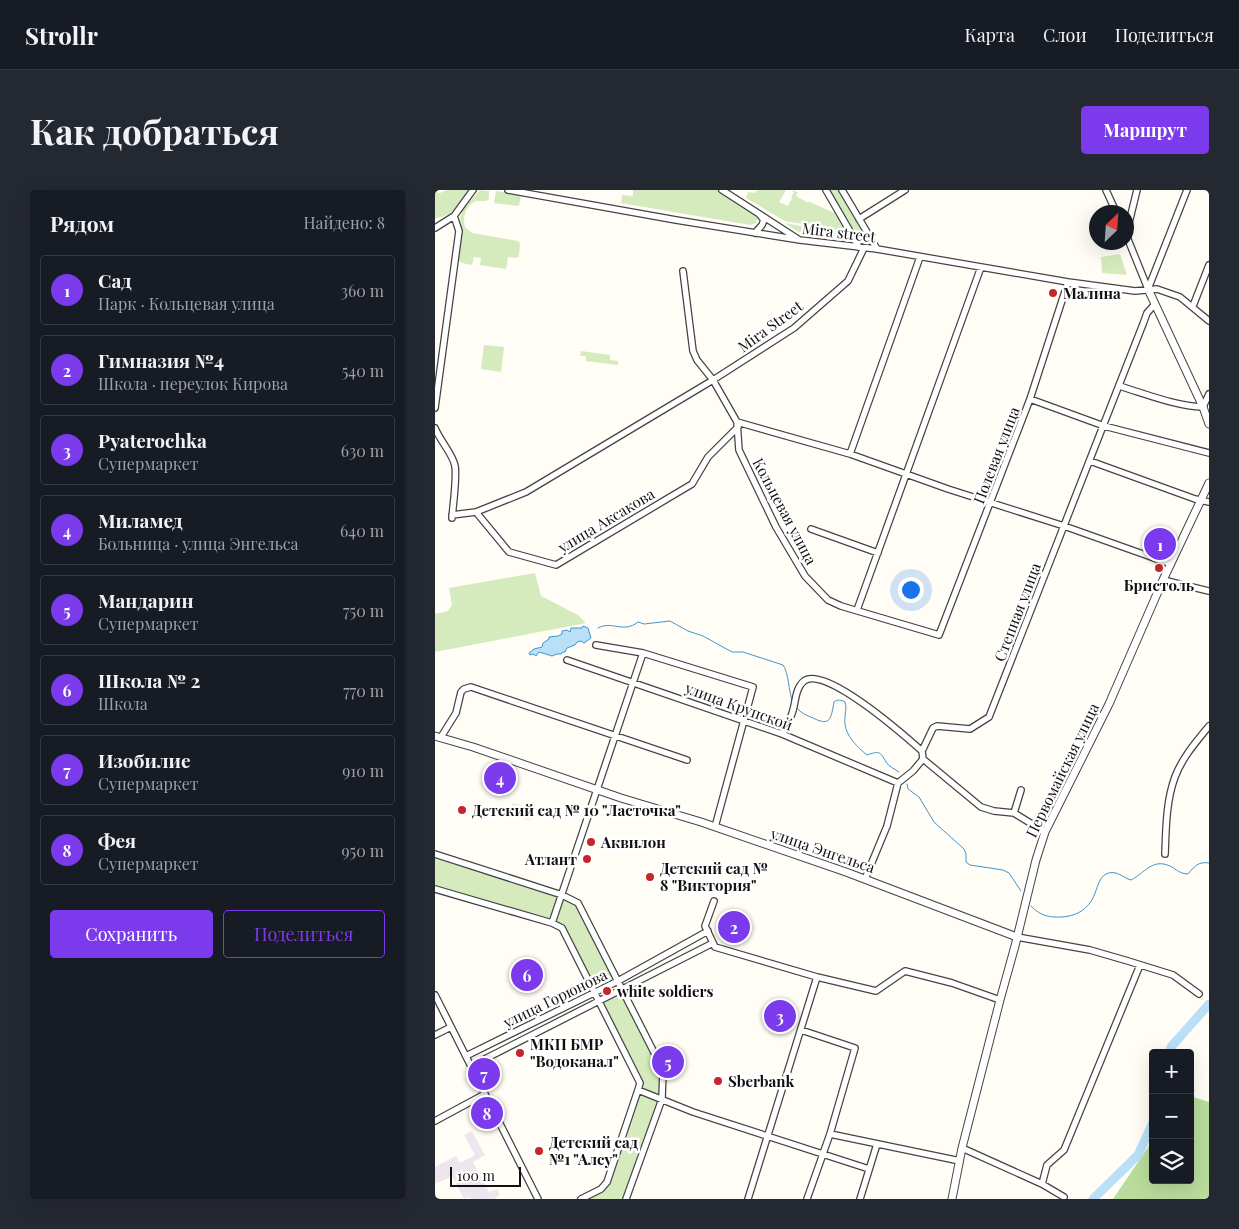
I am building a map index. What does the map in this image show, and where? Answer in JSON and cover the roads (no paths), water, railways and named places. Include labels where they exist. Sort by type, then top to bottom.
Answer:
[{"type":"street","points":[[435,228],[454,216],[473,190]]},
{"type":"street","name":"Mira street","points":[[508,190],[755,233],[877,249],[1068,282],[1135,291],[1157,289],[1180,297],[1193,306]]},
{"type":"street","points":[[722,190],[800,240]]},
{"type":"street","points":[[826,190],[862,247]]},
{"type":"street","points":[[842,190],[877,249]]},
{"type":"street","points":[[859,219],[905,190]]},
{"type":"street","points":[[1106,190],[1113,205]]},
{"type":"street","points":[[1133,205],[1137,190]]},
{"type":"street","points":[[1148,289],[1187,190]]},
{"type":"street","points":[[755,233],[764,220],[759,213]]},
{"type":"street","points":[[435,408],[459,231],[454,216]]},
{"type":"street","name":"Mira Street","points":[[713,380],[794,328],[848,281],[862,247]]},
{"type":"street","points":[[1132,250],[1209,424]]},
{"type":"street","points":[[850,454],[920,257]]},
{"type":"street","points":[[1209,265],[1193,306],[1209,321]]},
{"type":"street","points":[[857,610],[981,267]]},
{"type":"street","points":[[683,271],[693,351],[697,360],[713,380],[738,424],[850,454],[1171,564]]},
{"type":"street","name":"Полевая улица","points":[[939,635],[1030,399],[1068,282]]},
{"type":"street","name":"Степная улица","points":[[922,751],[933,728],[937,726],[970,729],[989,717],[1147,313],[1155,304]]},
{"type":"street","points":[[435,428],[439,439],[449,452],[455,465],[452,517],[476,512],[526,492],[713,380]]},
{"type":"street","points":[[1119,386],[1184,405],[1203,407]]},
{"type":"street","points":[[1203,407],[1209,394]]},
{"type":"street","points":[[1030,399],[1104,426],[1209,453]]},
{"type":"street","name":"улица Аксакова","points":[[476,512],[509,552],[556,564],[692,484],[708,457],[738,424]]},
{"type":"street","name":"Кольцевая улица","points":[[738,424],[739,450],[776,527],[805,576],[827,600],[841,606],[939,635]]},
{"type":"street","points":[[1090,461],[1205,502]]},
{"type":"street","name":"Первомайская улица","points":[[952,1199],[962,1148],[1017,937],[1029,883],[1045,832],[1109,704],[1163,580],[1205,502],[1209,483]]},
{"type":"street","points":[[811,529],[878,554]]},
{"type":"street","points":[[1163,580],[1209,591]]},
{"type":"street","points":[[596,646],[643,653],[753,687],[715,827]]},
{"type":"street","points":[[552,923],[643,653]]},
{"type":"street","name":"улица Крупской","points":[[567,660],[782,734],[899,783]]},
{"type":"street","points":[[782,734],[792,714],[799,687],[809,678],[817,678],[836,686],[878,713],[922,751],[923,759],[981,807],[993,811],[1013,813],[1045,832]]},
{"type":"street","points":[[438,737],[456,713],[461,692],[468,687],[476,688],[687,760]]},
{"type":"street","points":[[1165,854],[1169,802],[1175,776],[1191,748],[1209,726]]},
{"type":"street","name":"улица Энгельса","points":[[438,737],[715,827],[865,879],[1017,937],[1090,950],[1173,975],[1199,994]]},
{"type":"street","points":[[865,879],[887,826],[899,783],[923,759]]},
{"type":"street","points":[[1013,813],[1021,790]]},
{"type":"street","points":[[435,854],[562,895],[578,903],[663,1070],[661,1099],[626,1199]]},
{"type":"street","points":[[435,889],[552,923],[562,928],[638,1079],[639,1090],[607,1182],[601,1189],[581,1199]]},
{"type":"street","points":[[714,901],[705,926],[715,947],[817,977],[876,991],[905,971],[952,983],[1000,1000]]},
{"type":"street","name":"улица Горюнова","points":[[466,1056],[618,980],[708,931]]},
{"type":"street","name":"улица Горюнова","points":[[471,1066],[713,943]]},
{"type":"street","points":[[1042,1184],[1047,1165],[1064,1150],[1140,965]]},
{"type":"street","points":[[748,1199],[817,977]]},
{"type":"street","points":[[435,995],[538,1199]]},
{"type":"street","points":[[435,1035],[451,1027]]},
{"type":"street","points":[[801,1030],[855,1048],[830,1134],[807,1199]]},
{"type":"street","points":[[639,1090],[693,1112],[869,1169]]},
{"type":"street","points":[[435,1121],[485,1094]]},
{"type":"street","points":[[830,1134],[960,1161]]},
{"type":"street","points":[[860,1199],[877,1144]]},
{"type":"street","points":[[962,1148],[1042,1184],[1065,1197]]},
{"type":"water","points":[[583,626],[588,628],[591,638],[584,643],[581,641],[577,642],[575,645],[567,648],[565,652],[552,656],[539,652],[536,656],[530,655],[529,653],[534,649],[542,647],[549,637],[558,636],[562,634],[562,631],[567,630],[570,632],[571,628],[582,628]]},
{"type":"waterway","points":[[598,628],[608,625],[627,627],[638,622],[644,624],[670,621],[732,652],[743,652],[783,665],[793,702]]},
{"type":"waterway","points":[[796,707],[804,714],[823,722],[827,721],[831,716],[834,702],[837,700],[845,702],[845,724],[851,739],[867,755],[881,754],[889,765],[899,772]]},
{"type":"waterway","points":[[907,784],[908,789],[919,797],[934,822],[964,849],[966,862],[970,865],[1003,870],[1009,873],[1021,891]]},
{"type":"waterway","points":[[1031,906],[1039,913],[1048,916],[1062,917],[1074,915],[1089,904],[1100,880],[1106,874],[1116,873],[1131,880],[1149,867],[1158,864],[1164,864],[1188,874],[1199,864],[1209,863]]},
{"type":"waterway","points":[[1171,1049],[1209,1004]]},
{"type":"waterway","points":[[1093,1199],[1138,1155],[1149,1131]]},
{"type":"place","name":"Малина","points":[[1053,293]]},
{"type":"place","name":"Сад","points":[[1160,544]]},
{"type":"place","name":"Бристоль","points":[[1159,568]]},
{"type":"place","name":"Миламед","points":[[500,778]]},
{"type":"place","name":"Детский сад № 10 \"Ласточка\"","points":[[462,810]]},
{"type":"place","name":"Аквилон","points":[[591,842]]},
{"type":"place","name":"Атлант","points":[[587,859]]},
{"type":"place","name":"Детский сад № 8 \"Виктория\"","points":[[650,877]]},
{"type":"place","name":"Гимназия №4","points":[[734,927]]},
{"type":"place","name":"Школа № 2","points":[[527,975]]},
{"type":"place","name":"white soldiers","points":[[607,991]]},
{"type":"place","name":"Pyaterochka","points":[[780,1016]]},
{"type":"place","name":"МКП БМР \"Водоканал\"","points":[[520,1053]]},
{"type":"place","name":"Мандарин","points":[[668,1062]]},
{"type":"place","name":"Изобилие","points":[[484,1074]]},
{"type":"place","name":"Sberbank","points":[[718,1081]]},
{"type":"place","name":"Фея","points":[[487,1113]]},
{"type":"place","name":"Детский сад №1 \"Алсу\"","points":[[539,1151]]}]
